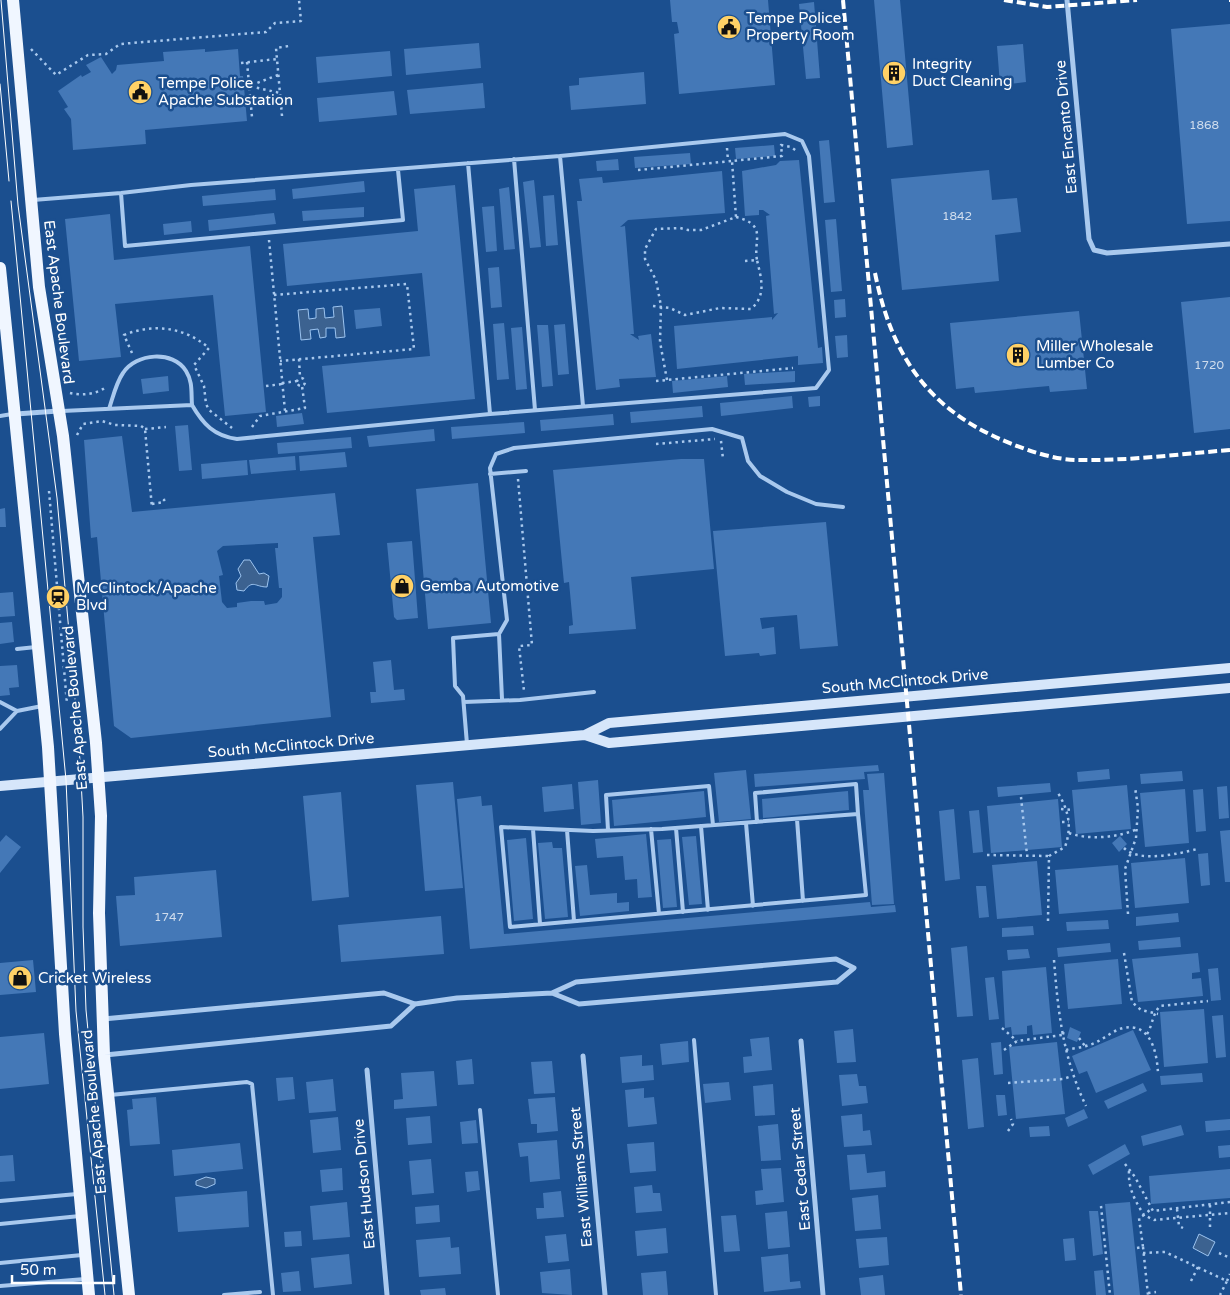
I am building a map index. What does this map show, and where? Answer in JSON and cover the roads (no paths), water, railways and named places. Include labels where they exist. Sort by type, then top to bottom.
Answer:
[{"type":"main road","name":"East Apache Boulevard","points":[[13,0],[39,288],[72,511],[99,778],[104,1055],[129,1295]]},
{"type":"main road","name":"East Apache Boulevard","points":[[0,268],[51,782],[65,1034],[89,1295]]},
{"type":"main road","name":"South McClintock Drive","points":[[0,786],[585,734],[609,723],[1230,668]]},
{"type":"main road","name":"South McClintock Drive","points":[[585,734],[609,743],[1230,688]]},
{"type":"street","name":"East Encanto Drive","points":[[1067,0],[1089,239],[1094,250],[1107,254],[1230,244]]},
{"type":"street","points":[[15,414],[58,411]]},
{"type":"street","points":[[103,1019],[384,993],[415,1004],[457,998],[552,992],[576,982],[826,959],[836,959],[854,968],[837,982],[579,1004],[552,992]]},
{"type":"street","points":[[104,1055],[390,1026],[415,1004]]},
{"type":"street","name":"East Cedar Street","points":[[801,1040],[823,1295]]},
{"type":"street","name":"East Williams Street","points":[[582,1056],[605,1295]]},
{"type":"street","name":"East Hudson Drive","points":[[367,1070],[387,1295]]},
{"type":"lane","points":[[30,200],[191,185],[560,156],[785,134],[802,141],[809,156],[829,370],[816,388],[535,410],[237,439],[224,438],[210,430],[199,418],[192,405],[191,380],[185,369],[175,360],[151,357],[137,361],[124,372],[109,409]]},
{"type":"lane","points":[[560,156],[583,406]]},
{"type":"lane","points":[[514,159],[535,410]]},
{"type":"lane","points":[[468,163],[490,414]]},
{"type":"lane","points":[[121,193],[125,246],[402,220],[398,170]]},
{"type":"lane","points":[[58,411],[192,405]]},
{"type":"lane","points":[[0,416],[15,414]]},
{"type":"lane","points":[[502,700],[499,634],[507,620],[490,474],[490,468],[496,454],[514,448],[712,429],[742,438],[748,461],[760,476],[787,492],[816,504],[843,507]]},
{"type":"lane","points":[[490,474],[526,471]]},
{"type":"lane","points":[[467,744],[463,696],[455,686],[452,638],[499,634]]},
{"type":"lane","points":[[17,648],[38,646]]},
{"type":"lane","points":[[464,702],[525,700],[594,692]]},
{"type":"lane","points":[[0,702],[17,711]]},
{"type":"lane","points":[[0,728],[17,711],[44,706]]},
{"type":"lane","points":[[757,822],[755,792],[856,784],[866,895],[510,927],[501,827],[568,830],[651,829],[746,823],[858,814]]},
{"type":"lane","points":[[608,830],[606,794],[709,786],[712,825]]},
{"type":"lane","points":[[797,819],[803,901]]},
{"type":"lane","points":[[746,823],[753,906]]},
{"type":"lane","points":[[701,826],[708,910]]},
{"type":"lane","points":[[676,828],[683,912]]},
{"type":"lane","points":[[533,829],[540,924]]},
{"type":"lane","points":[[651,829],[659,914]]},
{"type":"lane","points":[[568,830],[574,921]]},
{"type":"lane","points":[[694,1040],[716,1295]]},
{"type":"lane","points":[[108,1095],[247,1082],[252,1084],[273,1295]]},
{"type":"lane","points":[[480,1110],[498,1295]]},
{"type":"lane","points":[[0,1201],[80,1194]]},
{"type":"lane","points":[[0,1224],[82,1216]]},
{"type":"lane","points":[[0,1263],[84,1255]]},
{"type":"lane","points":[[0,1286],[87,1278]]},
{"type":"lane","points":[[224,1295],[260,1292]]},
{"type":"water","points":[[342,306],[345,337],[336,338],[335,328],[326,328],[326,337],[320,338],[318,329],[310,330],[311,339],[301,340],[298,310],[308,309],[309,319],[316,318],[316,309],[324,308],[325,318],[334,317],[333,307]]},
{"type":"water","points":[[244,560],[250,560],[259,574],[264,573],[269,576],[267,587],[252,584],[244,591],[237,590],[236,583],[241,576],[238,569]]},
{"type":"water","points":[[206,1177],[215,1179],[215,1184],[206,1188],[196,1185],[196,1181]]},
{"type":"water","points":[[1199,1234],[1215,1242],[1208,1256],[1193,1248]]},
{"type":"tram line","points":[[1,0],[18,205],[57,498],[79,744],[83,817],[83,927],[86,1010],[114,1295]]},
{"type":"tram line","points":[[0,84],[9,181]]},
{"type":"tram line","points":[[11,201],[66,780],[76,1011],[105,1295]]},
{"type":"railway","points":[[843,0],[961,1295]]},
{"type":"railway","points":[[1004,0],[1047,7],[1137,0]]},
{"type":"railway","points":[[875,273],[882,303],[892,331],[904,356],[919,378],[937,398],[958,416],[983,431],[1028,450],[1070,460],[1135,458],[1230,450]]},
{"type":"place","name":"Tempe Police Property Room","points":[[729,27]]},
{"type":"place","name":"Integrity Duct Cleaning","points":[[894,73]]},
{"type":"place","name":"Tempe Police Apache Substation","points":[[140,92]]},
{"type":"place","name":"Miller Wholesale Lumber Co","points":[[1018,355]]},
{"type":"place","name":"Gemba Automotive","points":[[402,586]]},
{"type":"place","name":"McClintock/Apache Blvd","points":[[58,597]]},
{"type":"place","name":"Cricket Wireless","points":[[20,978]]}]
